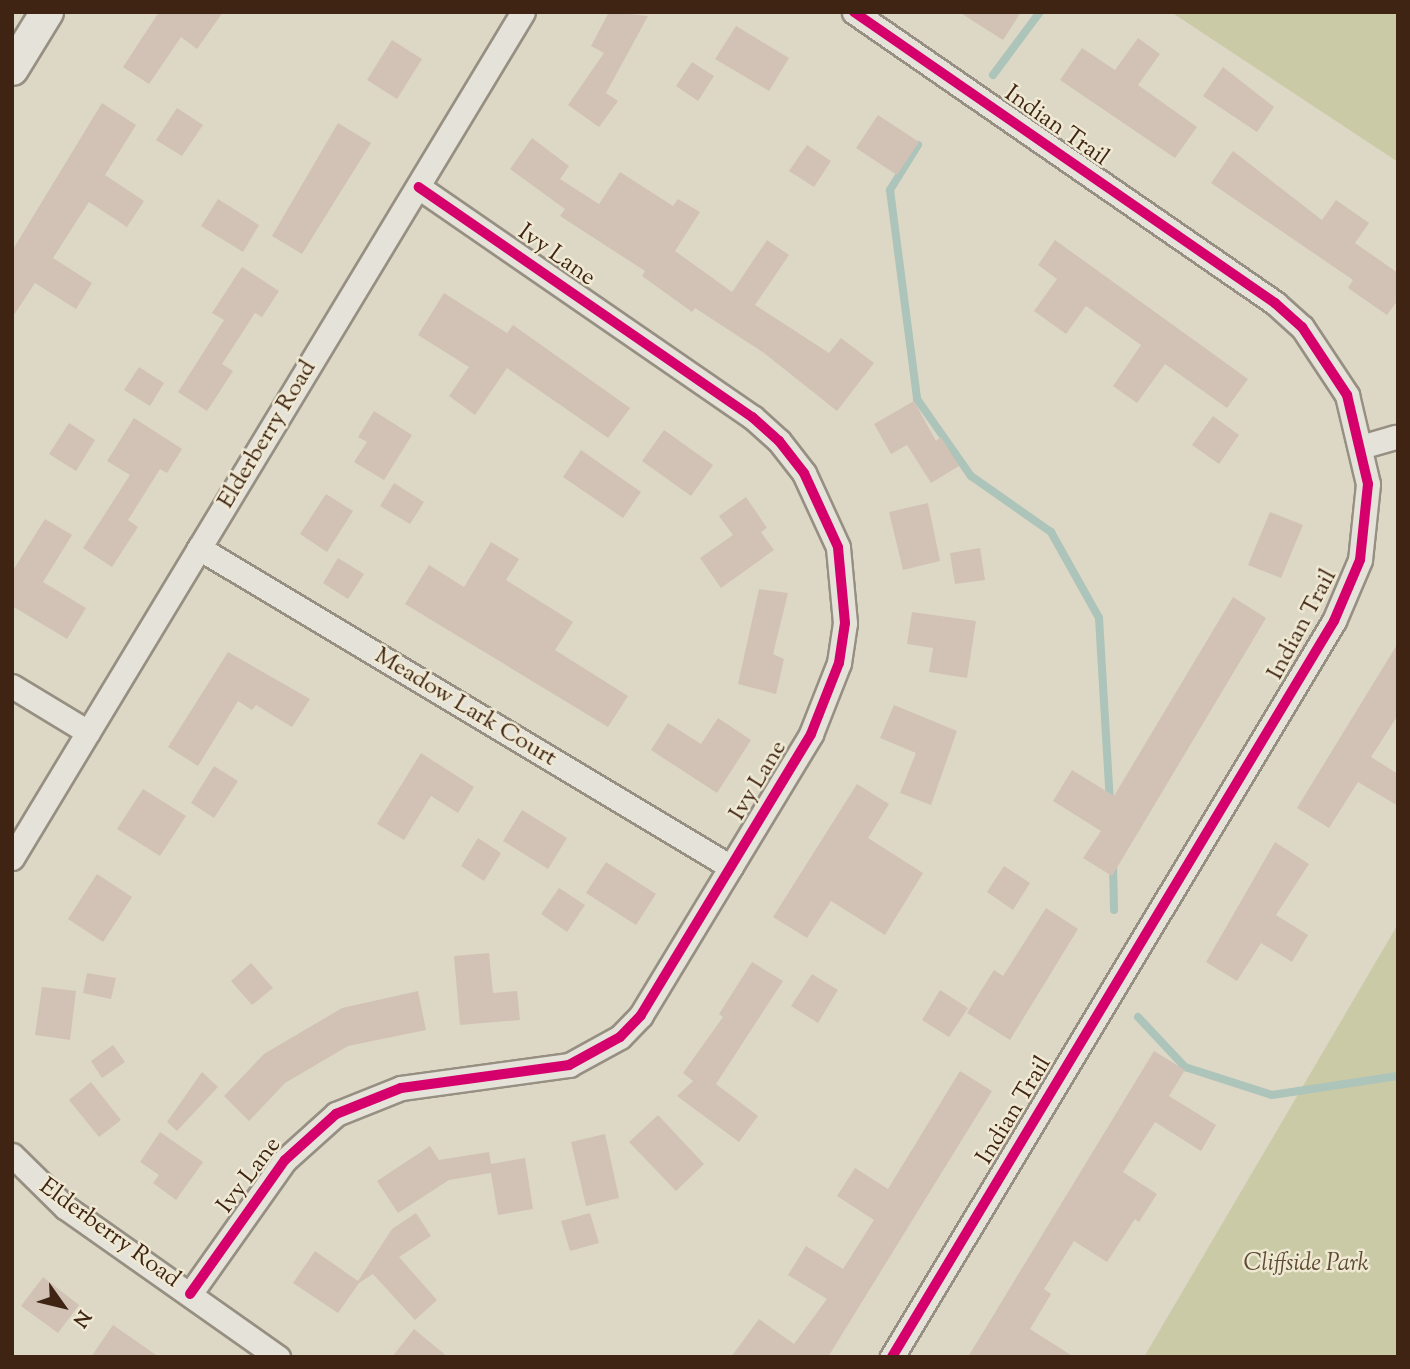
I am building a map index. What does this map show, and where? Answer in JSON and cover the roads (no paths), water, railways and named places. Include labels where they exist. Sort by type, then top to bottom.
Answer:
[{"type":"street","points":[[12,69],[47,12]]},
{"type":"street","name":"Elderberry Road","points":[[12,858],[523,12]]},
{"type":"street","name":"Indian Trail","points":[[853,12],[878,19],[1275,303],[1327,359],[1347,395],[1364,446],[1367,520],[1346,598],[892,1357]]},
{"type":"street","name":"Ivy Lane","points":[[190,1294],[285,1160],[336,1114],[401,1088],[569,1065],[620,1037],[642,1015],[811,734],[839,663],[844,582],[824,509],[804,473],[752,417],[419,187]]},
{"type":"street","points":[[1364,446],[1396,437]]},
{"type":"street","name":"Meadow Lark Court","points":[[200,548],[732,867]]},
{"type":"street","points":[[12,686],[88,732]]},
{"type":"street","name":"Elderberry Road","points":[[12,1155],[65,1207],[278,1357]]},
{"type":"waterway","points":[[993,75],[1040,12]]},
{"type":"waterway","points":[[918,145],[890,190],[917,399],[971,476],[1051,532],[1099,618],[1110,803]]},
{"type":"waterway","points":[[1113,865],[1114,910]]},
{"type":"waterway","points":[[1138,1017],[1185,1067],[1272,1095],[1398,1076]]},
{"type":"park label","name":"Cliffside Park","points":[[1306,1265]]}]
